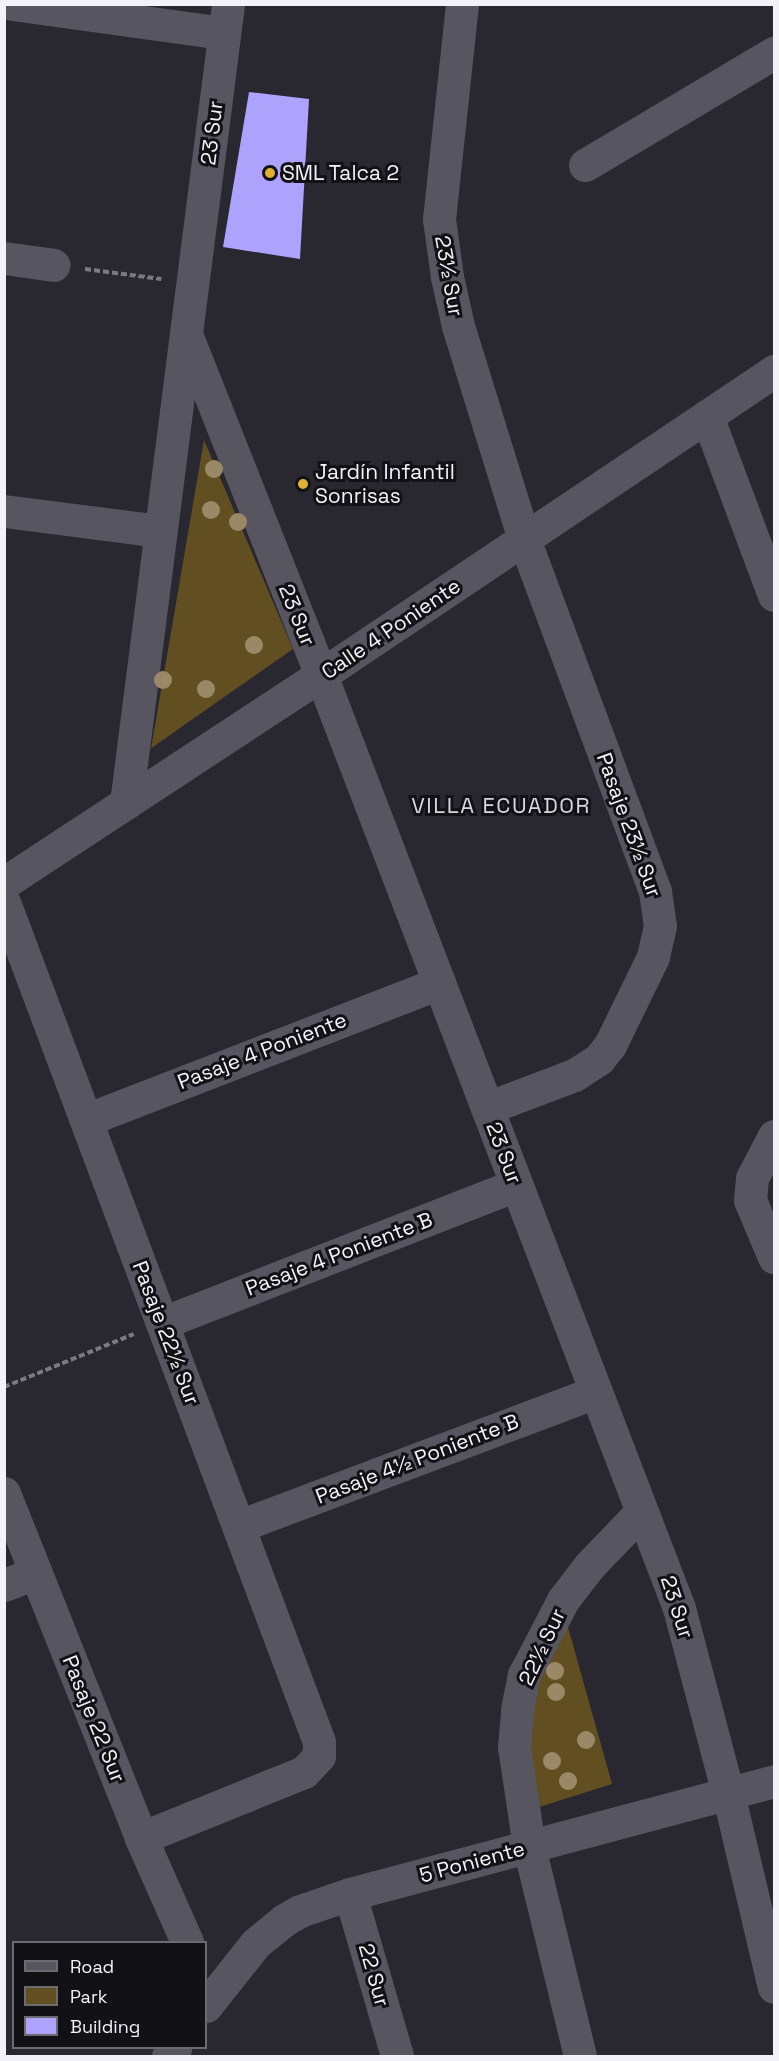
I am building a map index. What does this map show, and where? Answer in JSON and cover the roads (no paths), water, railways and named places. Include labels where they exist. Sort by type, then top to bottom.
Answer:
[{"type":"street","points":[[12,4],[226,19]]},
{"type":"street","name":"23½ Sur","points":[[462,4],[439,219],[447,277],[458,326],[524,539]]},
{"type":"street","name":"23 Sur","points":[[126,803],[226,19]]},
{"type":"street","points":[[585,165],[774,53]]},
{"type":"street","points":[[4,258],[54,265]]},
{"type":"street","name":"23 Sur","points":[[186,334],[321,675],[682,1619],[729,1793],[774,1987]]},
{"type":"street","name":"Calle 4 Poniente","points":[[4,883],[321,675],[774,371]]},
{"type":"street","points":[[707,416],[774,595]]},
{"type":"street","points":[[4,511],[161,531]]},
{"type":"street","name":"Pasaje 23½ Sur","points":[[487,1108],[574,1075],[598,1059],[610,1045],[653,957],[660,926],[655,891],[524,539]]},
{"type":"street","name":"Pasaje 22½ Sur","points":[[4,902],[319,1742],[319,1756],[313,1764],[294,1778],[141,1838]]},
{"type":"street","name":"Pasaje 4 Poniente","points":[[86,1120],[439,983]]},
{"type":"street","points":[[774,1136],[752,1178],[750,1200],[774,1257]]},
{"type":"street","name":"Pasaje 4 Poniente B","points":[[162,1323],[516,1185]]},
{"type":"street","name":"Pasaje 4½ Poniente B","points":[[239,1526],[596,1392]]},
{"type":"street","name":"Pasaje 22 Sur","points":[[4,1493],[141,1838],[187,1941]]},
{"type":"street","name":"22½ Sur","points":[[580,2056],[529,1847],[514,1747],[524,1675],[563,1600],[590,1565],[641,1512]]},
{"type":"street","points":[[4,1585],[36,1573]]},
{"type":"street","name":"5 Poniente","points":[[208,1996],[256,1943],[284,1920],[309,1907],[350,1894],[774,1781]]},
{"type":"street","name":"22 Sur","points":[[350,1894],[397,2056]]},
{"type":"place","name":"SML Talca 2","points":[[270,173]]},
{"type":"place","name":"Jardín Infantil Sonrisas","points":[[303,484]]},
{"type":"district","name":"VILLA ECUADOR","points":[[501,806]]}]
